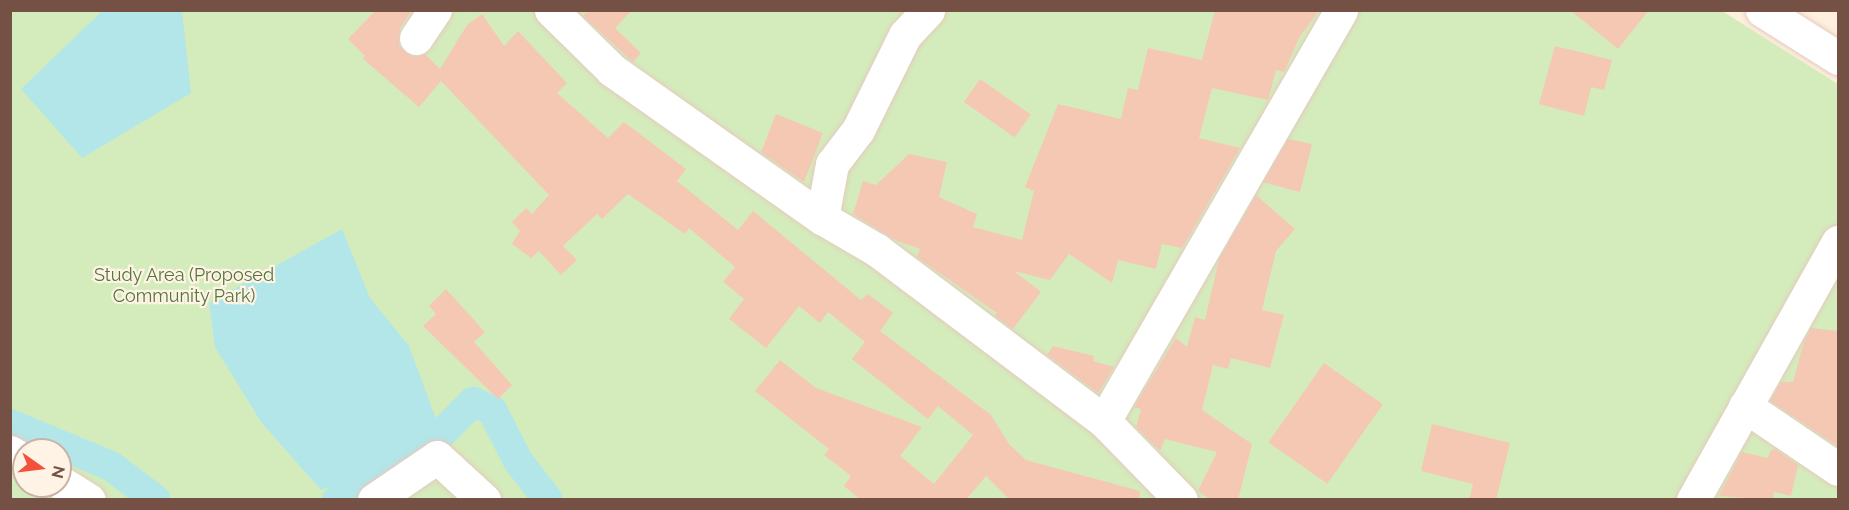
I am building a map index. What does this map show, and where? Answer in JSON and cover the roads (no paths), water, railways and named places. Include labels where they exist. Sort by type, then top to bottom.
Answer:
[{"type":"street","points":[[416,38],[435,10]]},
{"type":"street","points":[[551,10],[612,70],[822,218],[877,250],[1104,421],[1176,498]]},
{"type":"street","points":[[822,218],[832,164],[858,130],[905,35],[928,10]]},
{"type":"street","points":[[1104,421],[1341,10]]},
{"type":"street","points":[[1762,10],[1839,58]]},
{"type":"street","points":[[1693,500],[1839,242]]},
{"type":"street","points":[[1745,406],[1839,469]]},
{"type":"street","points":[[374,500],[437,457],[484,500]]},
{"type":"street","points":[[72,489],[89,500]]},
{"type":"water","points":[[102,11],[182,11],[191,93],[82,158],[21,89]]},
{"type":"water","points":[[342,229],[370,298],[409,346],[436,419],[400,457],[321,490],[261,422],[215,347],[209,303]]},
{"type":"waterway","points":[[337,500],[374,474],[433,442],[473,402],[492,410],[518,461],[548,500]]},
{"type":"waterway","points":[[10,424],[111,466],[156,500]]},
{"type":"park label","name":"Study Area (Proposed Community Park)","points":[[184,286]]}]
